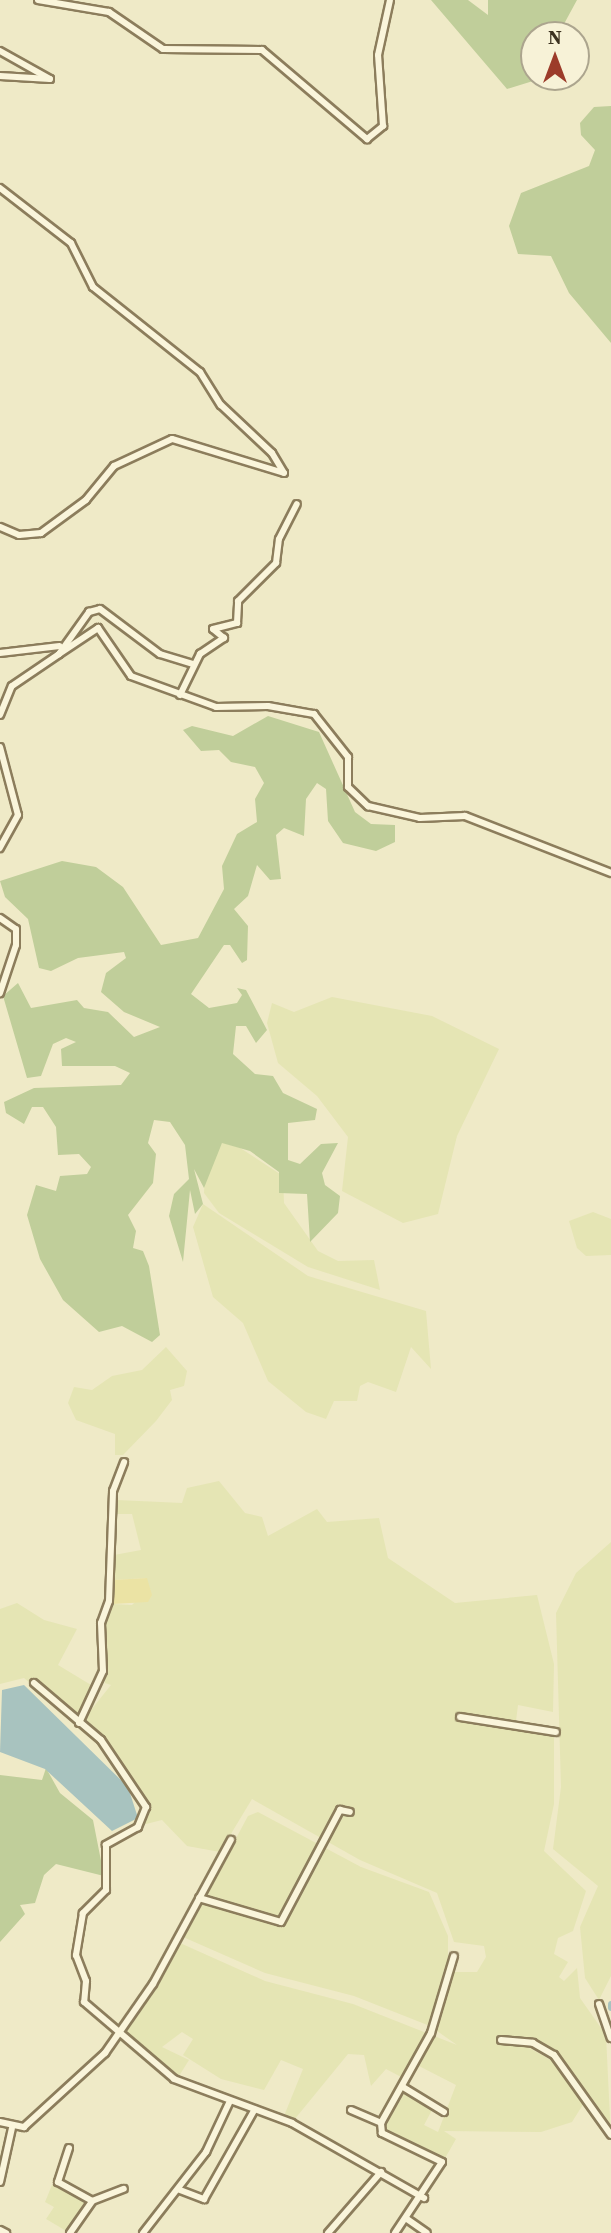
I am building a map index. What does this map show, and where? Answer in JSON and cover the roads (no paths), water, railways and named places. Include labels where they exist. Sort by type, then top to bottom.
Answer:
[{"type":"street","points":[[38,0],[109,12],[163,50],[262,50],[368,139],[383,126],[378,55],[390,0]]},
{"type":"street","points":[[0,51],[50,79],[0,76]]},
{"type":"street","points":[[0,188],[71,243],[93,288],[200,372],[221,405],[272,453],[284,472],[172,439],[114,466],[86,500],[41,533],[19,536],[0,527]]},
{"type":"street","points":[[180,695],[193,664],[224,638],[214,629],[237,623],[238,601],[276,563],[279,539],[298,504]]},
{"type":"street","points":[[59,654],[60,646],[89,612],[100,609],[159,654],[193,664]]},
{"type":"street","points":[[0,715],[12,686],[98,628],[131,676],[216,707],[268,706],[314,715],[348,757],[348,787],[368,806],[420,818],[465,816],[611,873]]},
{"type":"street","points":[[0,653],[60,646]]},
{"type":"street","points":[[0,747],[18,815],[0,848]]},
{"type":"street","points":[[0,918],[16,929],[16,945],[0,993]]},
{"type":"street","points":[[79,1723],[103,1671],[101,1623],[108,1601],[113,1491],[124,1462]]},
{"type":"street","points":[[34,1683],[120,1762],[146,1807],[138,1827],[106,1845],[106,1889],[84,1911],[76,1955],[86,1981],[84,2002],[117,2033],[174,2079],[255,2109],[381,2172],[424,2198]]},
{"type":"street","points":[[460,1717],[556,1732]]},
{"type":"street","points":[[199,1898],[281,1922],[340,1810],[350,1812]]},
{"type":"street","points":[[0,2122],[12,2128],[29,2123],[105,2053],[199,1898],[230,1840]]},
{"type":"street","points":[[395,2233],[424,2198],[442,2162],[382,2133],[382,2123],[441,2010],[454,1956]]},
{"type":"street","points":[[599,2004],[611,2038]]},
{"type":"street","points":[[501,2040],[533,2043],[554,2055],[611,2135]]},
{"type":"street","points":[[403,2087],[444,2112]]},
{"type":"street","points":[[143,2233],[180,2190],[230,2101]]},
{"type":"street","points":[[180,2190],[204,2199],[255,2109]]},
{"type":"street","points":[[351,2110],[382,2123]]},
{"type":"street","points":[[0,2182],[12,2128]]},
{"type":"street","points":[[69,2148],[58,2182],[92,2201]]},
{"type":"street","points":[[328,2233],[381,2172]]},
{"type":"street","points":[[70,2233],[92,2201],[124,2189]]},
{"type":"street","points":[[407,2219],[427,2233]]},
{"type":"street","points":[[0,2230],[6,2233]]},
{"type":"water","points":[[24,1685],[128,1787],[138,1818],[112,1831],[45,1769],[0,1752],[2,1690]]}]
